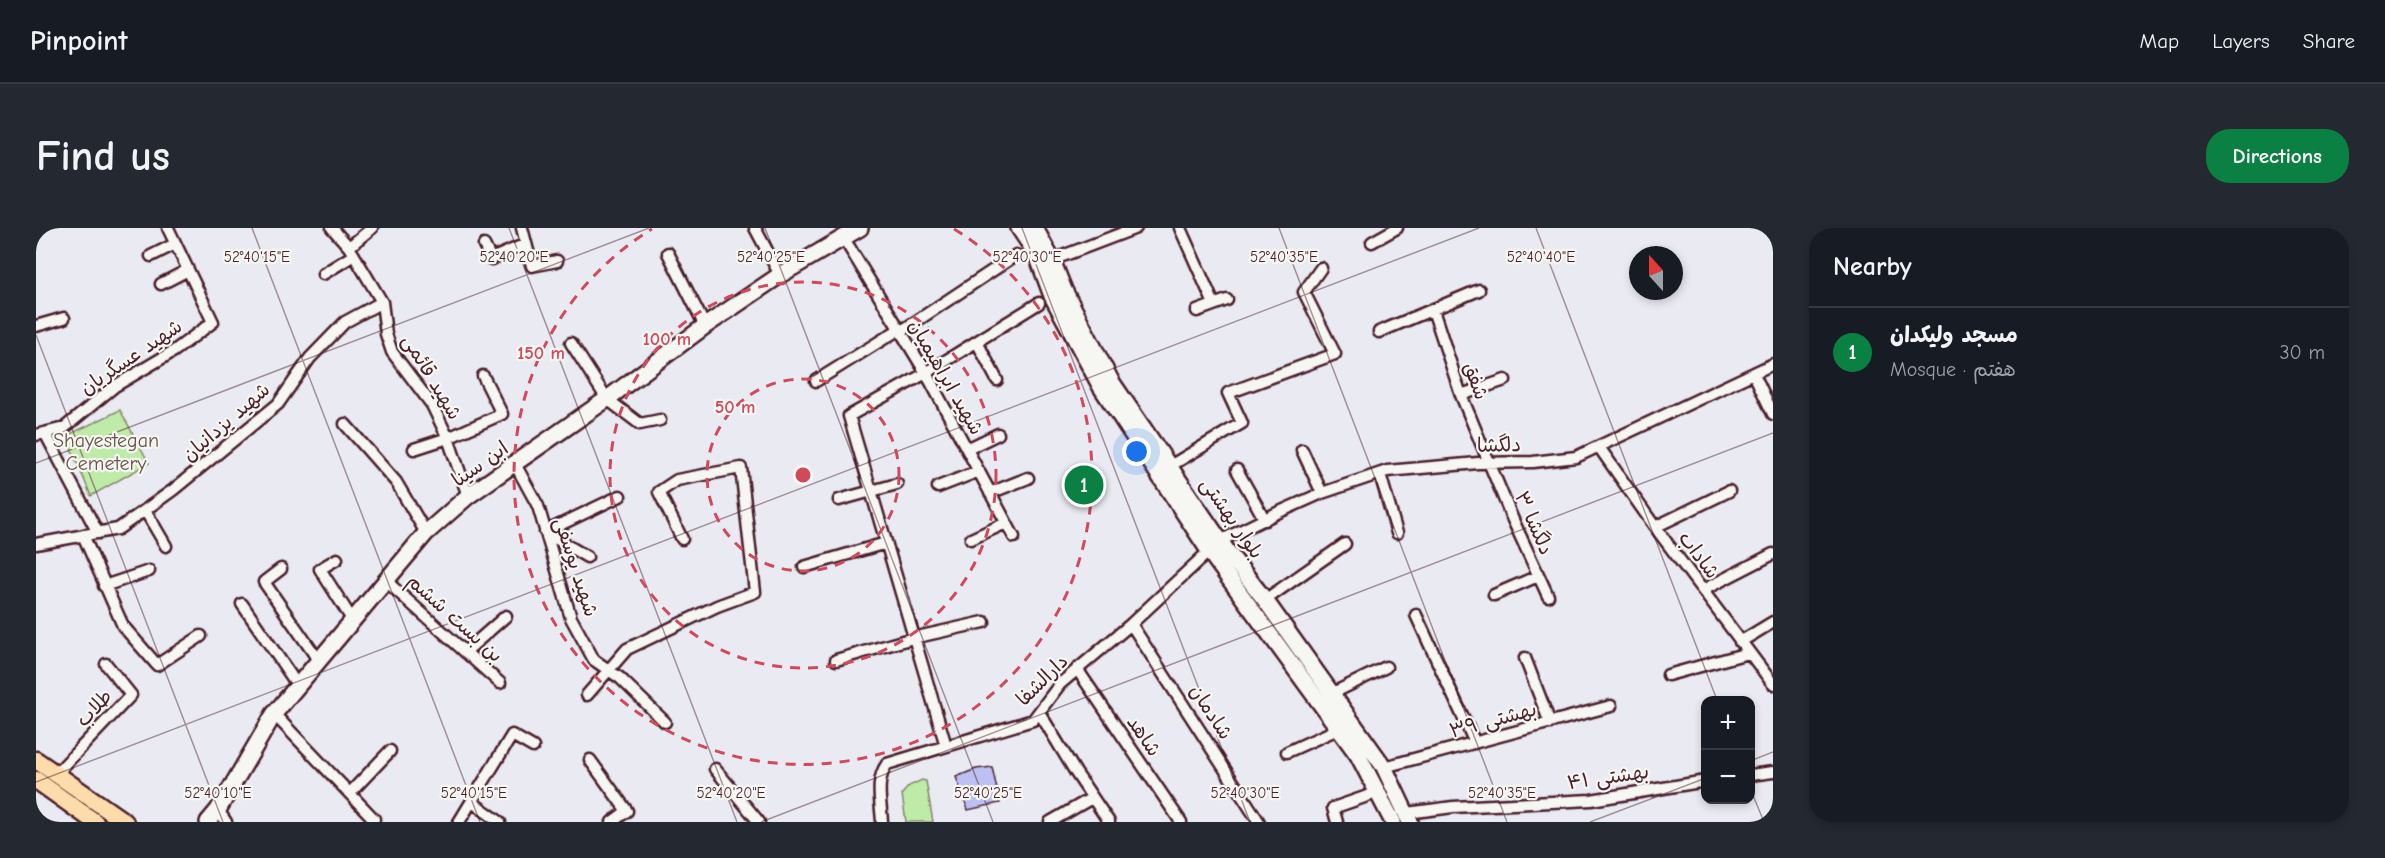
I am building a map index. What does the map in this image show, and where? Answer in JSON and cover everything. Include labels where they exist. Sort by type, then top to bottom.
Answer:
[{"type":"main road","name":"ابن سینا","points":[[218,818],[274,714],[426,533],[468,496],[607,399],[705,326],[780,276],[860,228]]},
{"type":"main road","name":"بلوار بهشتی","points":[[1019,228],[1037,255],[1053,296],[1111,391],[1338,729],[1358,755],[1393,822]]},
{"type":"main road","name":"بلوار بهشتی","points":[[1035,228],[1052,260],[1111,391],[1170,465],[1214,546],[1265,600],[1384,767],[1409,817]]},
{"type":"main road","points":[[36,760],[125,822]]},
{"type":"main road","points":[[36,780],[95,822]]},
{"type":"street","points":[[161,284],[188,270],[168,228]]},
{"type":"street","name":"شهید قائمی","points":[[332,228],[351,251],[382,302],[386,334],[392,352],[432,405],[448,438],[468,496]]},
{"type":"street","points":[[323,274],[351,251],[372,228]]},
{"type":"street","points":[[522,228],[532,266],[556,261]]},
{"type":"street","points":[[755,228],[780,276]]},
{"type":"street","points":[[1052,260],[1136,228]]},
{"type":"street","points":[[1180,228],[1214,304]]},
{"type":"street","points":[[1372,242],[1397,228]]},
{"type":"street","name":"شهید ابراهیمیان","points":[[843,237],[926,373],[1014,537]]},
{"type":"street","points":[[151,256],[175,244]]},
{"type":"street","points":[[484,245],[491,259],[526,244]]},
{"type":"street","points":[[668,252],[705,326]]},
{"type":"street","points":[[816,381],[899,331],[1016,255]]},
{"type":"street","points":[[1170,465],[1242,423],[1228,393],[1335,354],[1304,292],[1321,268]]},
{"type":"street","name":"شهید عسگریان","points":[[40,434],[64,428],[115,386],[174,351],[213,322],[188,270]]},
{"type":"street","points":[[1379,332],[1479,290]]},
{"type":"street","points":[[1197,311],[1227,300]]},
{"type":"street","name":"شهید یزدانیان","points":[[36,544],[118,529],[173,490],[278,404],[310,358],[345,321],[382,302]]},
{"type":"street","points":[[946,746],[849,416],[926,373],[1039,303]]},
{"type":"street","name":"شفق","points":[[1433,310],[1461,395],[1489,463]]},
{"type":"street","points":[[36,326],[64,318]]},
{"type":"street","points":[[977,342],[997,380]]},
{"type":"street","points":[[571,343],[607,399],[640,424],[660,420]]},
{"type":"street","name":"دلگشا","points":[[1214,546],[1322,493],[1387,471],[1533,462],[1576,457],[1773,364]]},
{"type":"street","points":[[1754,374],[1773,414]]},
{"type":"street","points":[[414,449],[448,438],[502,414],[483,376]]},
{"type":"street","points":[[1461,395],[1505,380]]},
{"type":"street","points":[[345,424],[396,482],[426,533]]},
{"type":"street","points":[[40,434],[98,533]]},
{"type":"street","points":[[967,449],[998,434]]},
{"type":"street","name":"شاداب","points":[[1599,447],[1655,527],[1773,684]]},
{"type":"street","points":[[1302,450],[1322,493]]},
{"type":"street","name":"دلگشا ۳","points":[[1489,463],[1548,596]]},
{"type":"street","name":"شهید یوسفی","points":[[515,464],[538,506],[571,618],[594,660],[620,678],[666,722]]},
{"type":"street","points":[[587,695],[627,649],[717,606],[755,592],[741,468],[677,480],[659,492],[682,538]]},
{"type":"street","points":[[1237,470],[1265,520]]},
{"type":"street","points":[[938,487],[979,471]]},
{"type":"street","points":[[1380,474],[1397,533]]},
{"type":"street","points":[[990,493],[1028,478]]},
{"type":"street","points":[[839,500],[897,484]]},
{"type":"street","points":[[1655,527],[1728,491]]},
{"type":"street","points":[[545,531],[620,496]]},
{"type":"street","points":[[145,510],[165,546]]},
{"type":"street","points":[[971,539],[1006,523]]},
{"type":"street","points":[[545,531],[586,557]]},
{"type":"street","points":[[83,535],[123,626],[157,666],[201,636]]},
{"type":"street","points":[[804,567],[886,543]]},
{"type":"street","points":[[1265,600],[1345,544]]},
{"type":"street","name":"دارالشفا","points":[[882,822],[879,784],[882,771],[887,764],[1033,720],[1060,684],[1131,624],[1214,546]]},
{"type":"street","points":[[1704,590],[1773,554]]},
{"type":"street","points":[[337,559],[320,568],[353,621]]},
{"type":"street","points":[[281,569],[264,582],[319,660]]},
{"type":"street","points":[[104,586],[149,572]]},
{"type":"street","points":[[1494,595],[1538,576]]},
{"type":"street","name":"بن بست ششم","points":[[386,581],[500,683]]},
{"type":"street","points":[[242,604],[298,686]]},
{"type":"street","points":[[1416,615],[1475,743]]},
{"type":"street","points":[[465,652],[506,616]]},
{"type":"street","points":[[836,660],[913,638],[984,622]]},
{"type":"street","points":[[1740,642],[1773,622]]},
{"type":"street","name":"شادمان","points":[[1131,624],[1260,822]]},
{"type":"street","points":[[1668,675],[1748,653]]},
{"type":"street","points":[[1525,658],[1550,723]]},
{"type":"street","name":"طلاب","points":[[56,774],[130,695],[106,664]]},
{"type":"street","points":[[1331,694],[1386,667]]},
{"type":"street","name":"شاهد","points":[[1077,669],[1181,822]]},
{"type":"street","name":"بهشتی ۳۹","points":[[1384,767],[1611,706]]},
{"type":"street","points":[[1039,712],[1109,822]]},
{"type":"street","points":[[274,714],[374,819]]},
{"type":"street","points":[[1287,752],[1338,729]]},
{"type":"street","points":[[459,822],[512,735],[533,747]]},
{"type":"street","points":[[350,793],[390,751]]},
{"type":"street","points":[[590,760],[627,811],[612,822]]},
{"type":"street","points":[[716,769],[759,822]]},
{"type":"street","points":[[1755,774],[1773,772]]},
{"type":"street","name":"بهشتی ۴۱","points":[[1409,817],[1454,807],[1591,800],[1701,782]]},
{"type":"street","points":[[1337,822],[1333,808],[1378,792]]},
{"type":"street","points":[[1050,822],[1092,798]]},
{"type":"street","points":[[472,802],[501,822]]},
{"type":"green space","name":"Shayestegan Cemetery","points":[[120,410],[149,463],[91,496],[66,436]]},
{"type":"green space","points":[[922,780],[926,781],[933,822],[906,822],[902,794],[909,786]]},
{"type":"building","points":[[992,767],[1000,803],[968,810],[956,777],[976,769]]},
{"type":"place","name":"مسجد ولیکدان","points":[[1084,485]]}]
